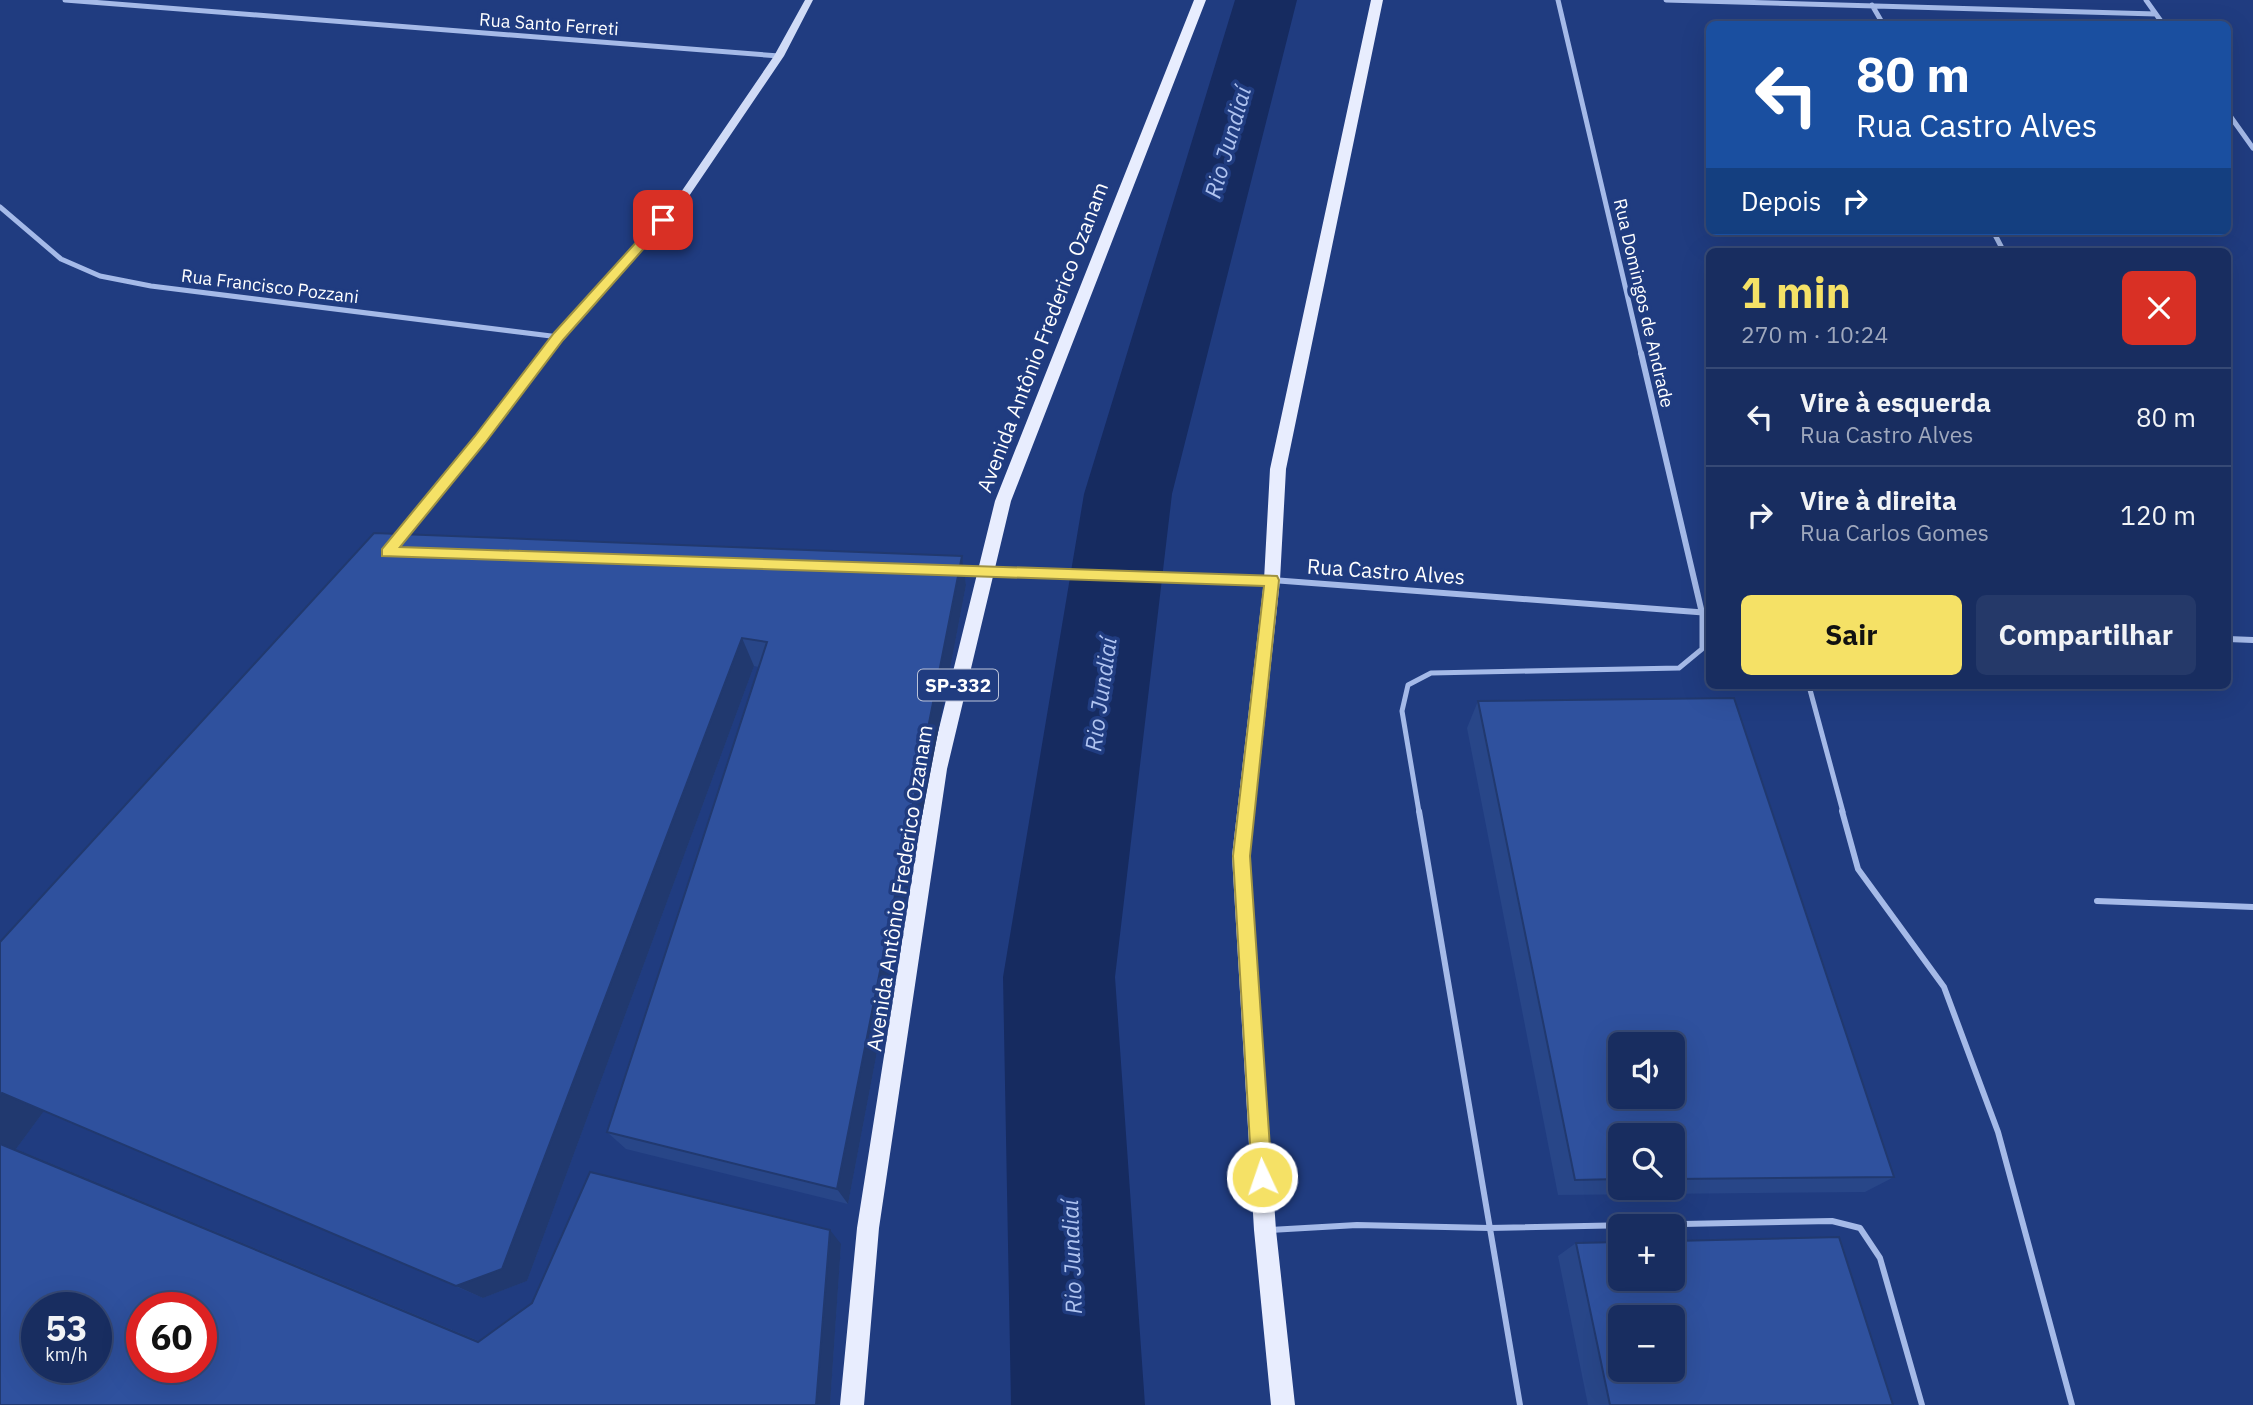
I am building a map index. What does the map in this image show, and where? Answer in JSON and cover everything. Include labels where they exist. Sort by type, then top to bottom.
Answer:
[{"type":"main road","points":[[389,556],[559,337],[681,200],[779,56],[809,0]]},
{"type":"main road","name":"Avenida Antônio Frederico Ozanam","points":[[852,1405],[869,1228],[938,769],[1003,501],[1199,0]]},
{"type":"main road","points":[[1283,1405],[1265,1230],[1241,856],[1272,580],[1278,469],[1377,0]]},
{"type":"street","name":"Rua Santo Ferreti","points":[[65,0],[779,56]]},
{"type":"street","name":"Rua Domingos de Andrade","points":[[1558,0],[1706,613]]},
{"type":"street","points":[[1666,0],[2156,14]]},
{"type":"street","points":[[2146,0],[2162,21]]},
{"type":"street","points":[[1872,5],[1881,21]]},
{"type":"street","points":[[2231,117],[2253,148]]},
{"type":"street","name":"Rua Francisco Pozzani","points":[[0,207],[19,220],[61,259],[100,276],[151,286],[559,337]]},
{"type":"street","name":"Rua Castro Alves","points":[[944,570],[1272,580],[1706,613]]},
{"type":"street","points":[[2231,639],[2253,640]]},
{"type":"lane","points":[[1520,1405],[1402,711],[1408,685],[1431,673],[1679,668],[1702,649],[1706,613]]},
{"type":"lane","points":[[1810,689],[1858,869],[1944,987],[1975,1077],[1998,1132],[2073,1405]]},
{"type":"lane","points":[[2097,901],[2253,907]]},
{"type":"lane","points":[[1265,1230],[1357,1224],[1489,1228],[1832,1221],[1860,1228],[1880,1258],[1923,1405]]},
{"type":"building","points":[[374,533],[962,556],[837,1189],[607,1132],[767,642],[742,638],[502,1269],[456,1286],[2,1093],[0,1096],[0,942]]},
{"type":"building","points":[[1734,698],[1894,1177],[1685,1179],[1685,1123],[1608,1123],[1608,1179],[1575,1180],[1478,701]]},
{"type":"building","points":[[0,1144],[478,1342],[532,1303],[590,1172],[830,1230],[816,1405],[0,1405]]},
{"type":"building","points":[[1839,1237],[1893,1405],[1610,1405],[1576,1243],[1608,1242],[1608,1291],[1685,1291],[1685,1241]]},
{"type":"waterway","name":"Rio Jundiaí","points":[[1078,1405],[1059,977],[1128,494],[1266,0]]},
{"type":"route","points":[[663,220],[559,337],[480,440],[387,552],[1272,580],[1241,856],[1262,1177]]}]
